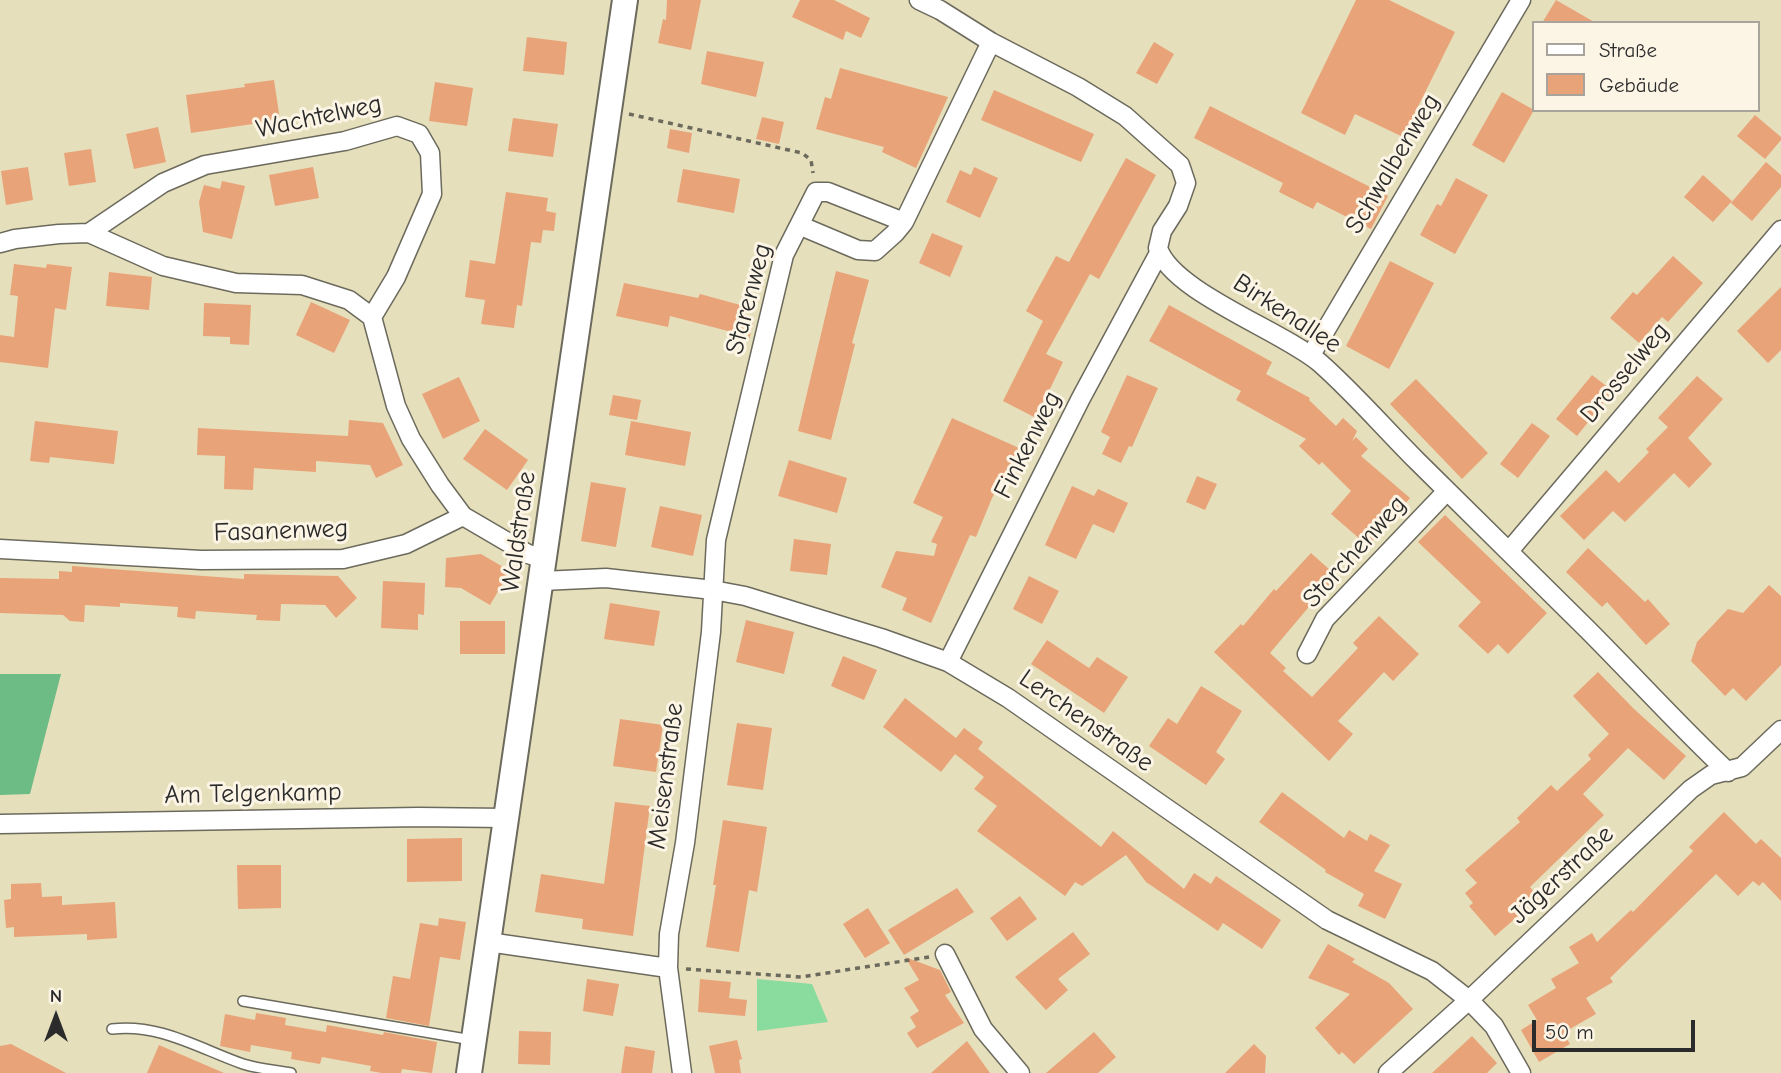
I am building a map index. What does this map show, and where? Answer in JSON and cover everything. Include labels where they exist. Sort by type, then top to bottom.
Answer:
[{"type":"street","name":"Waldstraße","points":[[469,1073],[625,0]]},
{"type":"street","points":[[919,0],[991,42],[1078,87],[1125,116],[1180,165],[1185,183],[1178,206],[1162,231],[1159,253]]},
{"type":"street","name":"Schwalbenweg","points":[[1311,355],[1521,0]]},
{"type":"street","points":[[801,226],[858,250],[874,251],[895,233],[904,222],[991,42]]},
{"type":"street","name":"Wachtelweg","points":[[89,233],[163,183],[205,164],[345,141],[397,126],[419,134],[430,153],[432,194],[396,277],[372,317]]},
{"type":"street","points":[[816,192],[828,192],[904,222]]},
{"type":"street","name":"Starenweg","points":[[713,590],[716,540],[781,269],[785,255],[816,192]]},
{"type":"street","name":"Drosselweg","points":[[1509,551],[1781,230]]},
{"type":"street","points":[[0,243],[59,233],[89,233],[163,266],[236,283],[302,285],[349,300],[372,317],[396,406],[411,439],[440,485],[463,516],[528,554],[544,570]]},
{"type":"street","name":"Birkenallee","points":[[1159,253],[1165,263],[1187,282],[1311,355],[1346,386],[1728,772]]},
{"type":"street","name":"Finkenweg","points":[[948,662],[1081,398],[1159,253]]},
{"type":"street","name":"Storchenweg","points":[[1307,654],[1325,619],[1447,491]]},
{"type":"street","name":"Fasanenweg","points":[[0,549],[201,560],[343,559],[406,544],[463,516]]},
{"type":"street","name":"Lerchenstraße","points":[[544,570],[745,596],[881,638],[948,662],[1008,698],[1327,920],[1432,971],[1469,1000],[1494,1026],[1521,1073]]},
{"type":"street","name":"Meisenstraße","points":[[681,1073],[668,968],[669,934],[687,830],[711,632],[713,590]]},
{"type":"street","name":"Jägerstraße","points":[[1388,1073],[1469,1000],[1691,789],[1711,775],[1742,767],[1781,730]]},
{"type":"street","name":"Am Telgenkamp","points":[[0,824],[506,818]]},
{"type":"street","points":[[488,942],[668,968]]},
{"type":"street","points":[[944,954],[983,1029],[1020,1073]]},
{"type":"lane","points":[[243,1001],[473,1040]]},
{"type":"lane","points":[[112,1029],[128,1027],[150,1030],[254,1067],[292,1073]]},
{"type":"path","points":[[608,110],[802,153],[811,159],[816,192]]},
{"type":"path","points":[[668,968],[802,977],[944,954]]},
{"type":"green space","points":[[0,674],[61,674],[30,794],[0,795]]},
{"type":"green space","points":[[757,979],[812,984],[828,1022],[757,1031]]},
{"type":"building","points":[[667,0],[701,0],[691,50],[658,43],[663,19],[666,20]]},
{"type":"building","points":[[800,0],[834,0],[870,18],[861,38],[846,31],[843,40],[792,17]]},
{"type":"building","points":[[1356,0],[1389,0],[1455,32],[1403,137],[1355,114],[1345,135],[1301,113]]},
{"type":"building","points":[[1556,0],[1593,21],[1543,21]]},
{"type":"building","points":[[527,37],[567,42],[564,75],[523,71]]},
{"type":"building","points":[[1154,42],[1174,54],[1157,84],[1136,73]]},
{"type":"building","points":[[707,51],[764,62],[756,97],[701,84]]},
{"type":"building","points":[[840,68],[948,97],[916,168],[882,152],[884,147],[816,129],[825,97],[831,99]]},
{"type":"building","points":[[274,80],[280,120],[191,133],[186,95]]},
{"type":"building","points":[[435,82],[473,88],[467,126],[429,121]]},
{"type":"building","points":[[994,90],[1094,134],[1081,162],[981,120]]},
{"type":"building","points":[[1502,92],[1532,109],[1533,112],[1504,163],[1472,145]]},
{"type":"building","points":[[1210,106],[1388,196],[1371,229],[1317,202],[1313,209],[1279,192],[1283,183],[1194,138]]},
{"type":"building","points":[[1755,115],[1781,137],[1765,159],[1737,136]]},
{"type":"building","points":[[762,117],[784,122],[779,144],[756,139]]},
{"type":"building","points":[[513,118],[558,124],[553,157],[508,151]]},
{"type":"building","points":[[158,127],[166,162],[134,169],[126,134]]},
{"type":"building","points":[[670,129],[692,133],[689,153],[667,148]]},
{"type":"building","points":[[91,149],[96,182],[69,186],[64,153]]},
{"type":"building","points":[[1126,158],[1156,175],[1099,279],[1090,274],[1046,354],[1063,362],[1036,418],[1003,401],[1043,321],[1026,311],[1056,256],[1069,262]]},
{"type":"building","points":[[1766,162],[1781,175],[1781,187],[1752,221],[1731,203]]},
{"type":"building","points":[[28,167],[33,200],[6,205],[1,171]]},
{"type":"building","points":[[313,167],[319,198],[275,206],[269,175]]},
{"type":"building","points":[[974,167],[998,178],[980,218],[946,202],[960,170],[971,175]]},
{"type":"building","points":[[683,169],[740,179],[734,213],[677,202]]},
{"type":"building","points":[[1703,175],[1732,201],[1713,222],[1684,197]]},
{"type":"building","points":[[1456,178],[1488,195],[1455,254],[1420,235],[1437,204],[1441,206]]},
{"type":"building","points":[[222,181],[245,186],[232,239],[203,232],[199,202],[204,185],[220,189]]},
{"type":"building","points":[[506,192],[548,198],[546,211],[556,213],[554,231],[543,230],[541,243],[531,242],[522,306],[517,305],[514,328],[481,324],[485,300],[465,297],[470,260],[495,264]]},
{"type":"building","points":[[932,233],[963,246],[950,277],[919,263]]},
{"type":"building","points":[[1673,256],[1703,283],[1668,322],[1662,317],[1639,343],[1610,318],[1633,292],[1637,295]]},
{"type":"building","points":[[1390,261],[1434,283],[1389,369],[1346,346]]},
{"type":"building","points":[[14,264],[46,268],[47,264],[72,267],[66,310],[55,308],[48,368],[0,362],[0,335],[14,337],[18,296],[10,295]]},
{"type":"building","points":[[836,271],[869,280],[831,440],[798,431]]},
{"type":"building","points":[[109,272],[152,277],[149,310],[106,306]]},
{"type":"building","points":[[624,283],[698,298],[700,294],[744,306],[740,319],[753,323],[749,340],[727,334],[728,331],[670,316],[668,327],[616,316]]},
{"type":"building","points":[[1781,287],[1781,350],[1768,363],[1737,331]]},
{"type":"building","points":[[311,302],[350,320],[334,353],[296,335]]},
{"type":"building","points":[[204,303],[251,305],[249,345],[230,344],[230,337],[203,336]]},
{"type":"building","points":[[1169,305],[1272,362],[1266,374],[1310,398],[1336,426],[1343,418],[1357,431],[1352,441],[1356,437],[1368,449],[1361,456],[1410,498],[1368,546],[1331,514],[1351,491],[1322,462],[1319,465],[1299,446],[1306,439],[1236,400],[1241,391],[1149,341]]},
{"type":"building","points":[[1127,375],[1158,388],[1132,447],[1129,446],[1121,463],[1102,454],[1110,437],[1101,432]]},
{"type":"building","points":[[1592,375],[1613,391],[1577,436],[1556,419]]},
{"type":"building","points":[[1697,376],[1723,399],[1688,438],[1712,464],[1689,488],[1674,473],[1625,522],[1613,511],[1584,540],[1560,516],[1606,470],[1619,483],[1649,452],[1646,449],[1668,427],[1658,418]]},
{"type":"building","points":[[459,377],[480,421],[443,439],[422,394]]},
{"type":"building","points":[[1416,379],[1488,453],[1462,479],[1390,404]]},
{"type":"building","points":[[613,395],[641,400],[637,420],[609,415]]},
{"type":"building","points":[[952,418],[1019,448],[992,498],[976,537],[970,535],[931,623],[902,610],[907,598],[881,587],[896,551],[934,556],[937,544],[931,542],[943,517],[913,503]]},
{"type":"building","points":[[349,420],[383,423],[403,465],[376,478],[370,465],[316,461],[316,472],[254,468],[253,490],[224,489],[225,456],[197,455],[198,428],[348,436]]},
{"type":"building","points":[[35,421],[118,431],[114,464],[50,457],[49,463],[30,461]]},
{"type":"building","points":[[631,421],[691,432],[685,466],[625,455]]},
{"type":"building","points":[[1532,423],[1550,436],[1518,478],[1500,464]]},
{"type":"building","points":[[485,429],[528,460],[507,490],[463,459]]},
{"type":"building","points":[[789,460],[847,478],[837,513],[778,496]]},
{"type":"building","points":[[1197,476],[1217,484],[1205,510],[1186,502]]},
{"type":"building","points":[[591,482],[626,488],[616,547],[581,541]]},
{"type":"building","points":[[1072,486],[1094,496],[1098,489],[1128,503],[1114,533],[1093,524],[1076,559],[1045,545]]},
{"type":"building","points":[[660,506],[702,515],[693,556],[651,547]]},
{"type":"building","points":[[1445,515],[1547,613],[1508,654],[1498,644],[1488,654],[1458,626],[1481,602],[1418,542]]},
{"type":"building","points":[[794,539],[831,544],[827,575],[790,571]]},
{"type":"building","points":[[1588,548],[1645,602],[1648,599],[1670,624],[1646,645],[1607,602],[1602,607],[1566,572]]},
{"type":"building","points":[[1311,553],[1339,578],[1320,598],[1318,596],[1270,653],[1286,668],[1283,671],[1312,697],[1358,648],[1353,643],[1379,616],[1419,654],[1393,681],[1384,672],[1338,721],[1353,734],[1329,761],[1214,652],[1241,624],[1243,626],[1274,589],[1276,591]]},
{"type":"building","points":[[481,554],[510,571],[490,605],[461,588],[445,587],[446,558]]},
{"type":"building","points":[[72,566],[244,579],[244,574],[338,576],[357,598],[336,618],[325,605],[281,604],[280,621],[256,620],[257,615],[196,611],[195,619],[177,617],[178,607],[120,603],[120,607],[85,605],[84,622],[70,621],[63,615],[0,613],[0,578],[59,579],[59,571],[72,572]]},
{"type":"building","points":[[1029,576],[1059,591],[1042,624],[1013,609]]},
{"type":"building","points":[[383,581],[425,583],[424,615],[418,614],[418,630],[381,628]]},
{"type":"building","points":[[1769,585],[1781,596],[1781,665],[1746,701],[1733,688],[1725,696],[1691,661],[1697,642],[1728,609],[1743,613]]},
{"type":"building","points":[[610,603],[660,611],[654,646],[604,639]]},
{"type":"building","points":[[746,620],[794,632],[784,674],[736,662]]},
{"type":"building","points":[[460,621],[505,621],[505,654],[460,654]]},
{"type":"building","points":[[1047,640],[1089,668],[1097,657],[1128,677],[1104,713],[1031,664]]},
{"type":"building","points":[[843,656],[877,670],[864,700],[831,686]]},
{"type":"building","points":[[1598,672],[1686,756],[1664,780],[1628,748],[1583,794],[1604,815],[1530,887],[1539,898],[1495,936],[1469,906],[1473,903],[1465,893],[1477,883],[1465,870],[1520,822],[1517,818],[1551,785],[1557,791],[1591,759],[1588,755],[1609,734],[1573,696]]},
{"type":"building","points":[[1201,686],[1242,711],[1216,752],[1225,759],[1206,785],[1149,746],[1168,718],[1177,724]]},
{"type":"building","points":[[905,698],[956,738],[964,728],[983,742],[978,749],[1101,847],[1113,831],[1184,889],[1194,873],[1211,884],[1216,876],[1281,920],[1262,949],[1223,923],[1218,931],[1146,882],[1126,855],[1082,886],[1075,882],[1065,896],[977,831],[997,806],[974,789],[984,777],[955,754],[941,772],[883,727]]},
{"type":"building","points":[[620,719],[663,725],[656,772],[613,766]]},
{"type":"building","points":[[737,723],[772,728],[763,790],[727,785]]},
{"type":"building","points":[[1282,792],[1344,838],[1349,830],[1367,841],[1370,834],[1390,845],[1374,871],[1402,884],[1385,919],[1358,906],[1364,894],[1325,872],[1326,870],[1259,822]]},
{"type":"building","points":[[615,802],[650,806],[633,936],[582,929],[583,919],[535,912],[541,874],[604,884]]},
{"type":"building","points":[[1724,812],[1756,844],[1761,839],[1781,858],[1781,901],[1763,882],[1759,886],[1753,881],[1738,896],[1716,874],[1610,978],[1613,982],[1586,998],[1596,1014],[1563,1033],[1570,1044],[1539,1062],[1521,1030],[1537,1020],[1528,1005],[1556,988],[1551,979],[1579,963],[1569,947],[1592,933],[1597,942],[1631,910],[1633,912],[1693,851],[1689,847]]},
{"type":"building","points":[[723,820],[767,827],[757,892],[749,890],[739,952],[706,947]]},
{"type":"building","points":[[462,838],[462,881],[407,882],[407,839]]},
{"type":"building","points":[[237,865],[281,865],[281,908],[238,909]]},
{"type":"building","points":[[41,883],[42,897],[62,896],[62,905],[115,902],[117,938],[87,940],[87,934],[14,937],[14,927],[6,928],[4,900],[11,899],[11,884]]},
{"type":"building","points":[[957,888],[974,912],[904,955],[888,930]]},
{"type":"building","points":[[1020,896],[1037,919],[1007,941],[990,918]]},
{"type":"building","points":[[868,908],[890,943],[865,958],[843,924]]},
{"type":"building","points":[[439,918],[466,922],[460,960],[440,957],[429,1026],[386,1018],[393,976],[410,979],[420,923],[438,926]]},
{"type":"building","points":[[1073,932],[1090,954],[1058,979],[1068,990],[1046,1010],[1015,977]]},
{"type":"building","points":[[1328,944],[1355,959],[1352,962],[1389,983],[1413,1009],[1354,1064],[1342,1052],[1339,1055],[1315,1028],[1350,994],[1308,978]]},
{"type":"building","points":[[905,957],[940,970],[951,992],[945,995],[964,1023],[917,1048],[907,1033],[916,1027],[910,1017],[919,1011],[904,988],[919,980]]},
{"type":"building","points":[[587,979],[619,984],[613,1016],[583,1011]]},
{"type":"building","points":[[700,979],[731,982],[729,998],[747,1000],[745,1016],[698,1012]]},
{"type":"building","points":[[256,1013],[286,1018],[285,1025],[326,1032],[327,1025],[437,1042],[432,1073],[402,1069],[401,1073],[382,1073],[370,1071],[371,1066],[322,1057],[320,1064],[291,1059],[292,1052],[251,1045],[250,1052],[220,1046],[225,1014],[255,1020]]},
{"type":"building","points":[[519,1031],[551,1032],[550,1065],[518,1064]]},
{"type":"building","points":[[1094,1032],[1116,1057],[1098,1073],[1046,1073]]},
{"type":"building","points":[[1472,1036],[1497,1063],[1487,1073],[1432,1073]]},
{"type":"building","points":[[737,1040],[742,1059],[739,1060],[741,1073],[715,1073],[709,1046]]},
{"type":"building","points":[[967,1041],[990,1073],[931,1073]]},
{"type":"building","points":[[11,1044],[66,1073],[0,1073],[0,1046]]},
{"type":"building","points":[[1254,1044],[1266,1056],[1265,1073],[1225,1073]]},
{"type":"building","points":[[159,1045],[224,1073],[147,1073]]},
{"type":"building","points":[[625,1046],[655,1051],[652,1073],[621,1073]]}]
